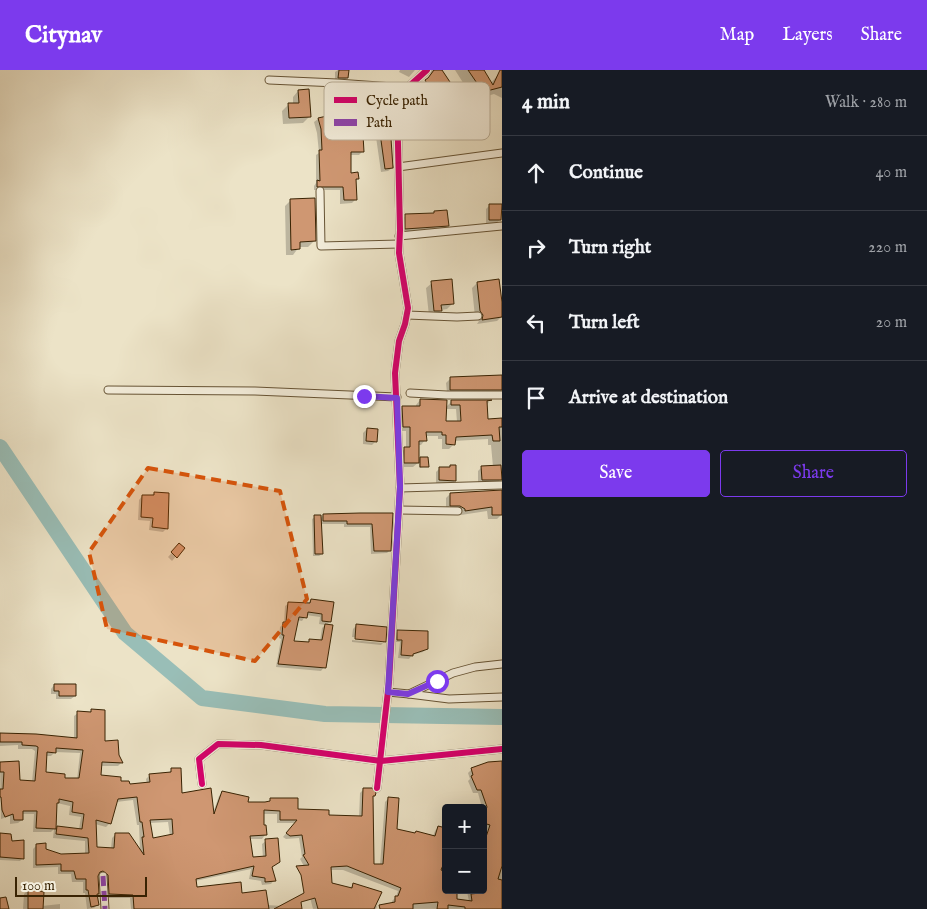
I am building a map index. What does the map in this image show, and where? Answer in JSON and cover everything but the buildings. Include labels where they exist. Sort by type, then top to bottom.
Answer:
[{"type":"street","points":[[414,82],[427,70]]},
{"type":"street","points":[[268,80],[324,82]]},
{"type":"street","points":[[378,788],[389,682],[400,488],[395,373],[399,342],[408,308],[399,240],[398,140]]},
{"type":"street","points":[[398,167],[502,153]]},
{"type":"street","points":[[320,191],[321,246],[399,240],[502,226]]},
{"type":"street","points":[[407,315],[478,316]]},
{"type":"street","points":[[108,390],[255,390],[397,398]]},
{"type":"street","points":[[410,393],[502,395]]},
{"type":"street","points":[[400,488],[502,485]]},
{"type":"street","points":[[399,510],[458,511]]},
{"type":"street","points":[[408,694],[453,673],[475,667],[502,664]]},
{"type":"street","points":[[388,692],[449,699],[502,696]]},
{"type":"street","points":[[202,784],[199,759],[218,744],[261,745],[381,760],[502,749]]},
{"type":"street","points":[[103,876],[105,909]]},
{"type":"highlighted area","points":[[148,468],[280,491],[307,599],[255,661],[107,629],[89,552]]},
{"type":"waterway","points":[[0,447],[125,633],[202,698],[325,714],[502,717]]},
{"type":"marked path","points":[[103,876],[105,909]]},
{"type":"cycle path","points":[[414,82],[427,70]]},
{"type":"cycle path","points":[[377,788],[389,682],[400,487],[395,373],[399,341],[408,308],[399,253],[398,140]]},
{"type":"cycle path","points":[[202,784],[199,759],[218,744],[261,745],[381,761],[502,749]]},
{"type":"route","points":[[364,396],[397,398],[400,487],[388,692],[408,694],[437,681]]}]
